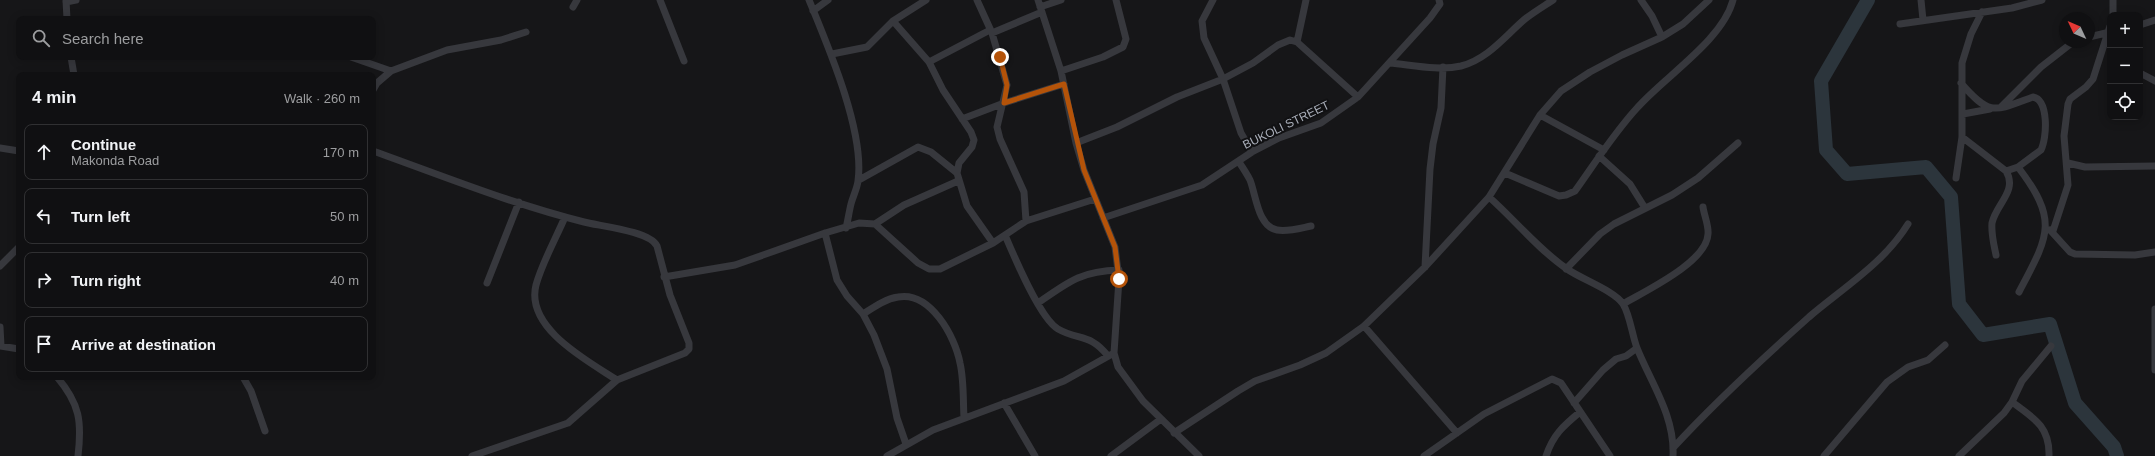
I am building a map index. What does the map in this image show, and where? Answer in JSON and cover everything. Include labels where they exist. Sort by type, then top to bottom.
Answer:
[{"type":"street","points":[[67,16],[66,1],[76,0]]},
{"type":"street","points":[[572,7],[577,0]]},
{"type":"street","points":[[660,0],[684,61]]},
{"type":"street","points":[[809,0],[832,54],[852,124],[857,149],[859,180],[851,204],[846,228]]},
{"type":"street","points":[[813,11],[828,0]]},
{"type":"street","points":[[832,54],[867,46],[893,21],[926,0]]},
{"type":"street","points":[[977,0],[991,31],[1007,85],[1004,103],[997,127],[1000,139],[1024,192],[1026,221]]},
{"type":"street","points":[[929,62],[1040,6],[1061,0]]},
{"type":"street","points":[[1061,71],[1103,57],[1123,47],[1126,39],[1116,0]]},
{"type":"street","points":[[1213,0],[1202,21],[1204,38],[1223,79],[1230,106],[1252,152]]},
{"type":"street","points":[[1297,42],[1306,0]]},
{"type":"street","name":"BUKOLI STREET","points":[[1104,218],[1202,185],[1252,152],[1279,138],[1321,123],[1358,96],[1390,63],[1430,18],[1440,4],[1439,0]]},
{"type":"street","points":[[1390,63],[1443,67],[1460,66],[1475,60],[1495,48],[1526,19],[1553,0]]},
{"type":"street","points":[[1641,0],[1652,16],[1662,37]]},
{"type":"street","points":[[1174,433],[1244,387],[1255,381],[1300,366],[1326,353],[1364,326],[1425,267],[1489,197],[1540,115],[1561,91],[1590,72],[1622,55],[1662,37],[1683,24],[1709,0]]},
{"type":"street","points":[[1504,173],[1559,196],[1566,196],[1575,191],[1599,156],[1636,109],[1656,87],[1705,43],[1727,15],[1733,0]]},
{"type":"street","points":[[1921,0],[1923,20]]},
{"type":"street","points":[[1900,24],[2012,8],[2042,0]]},
{"type":"street","points":[[2113,0],[2113,12]]},
{"type":"street","points":[[1040,6],[1061,71],[1076,143],[1095,199],[1115,247],[1119,270],[1111,354]]},
{"type":"street","points":[[1956,178],[1962,137],[1962,63],[1971,34],[1982,12]]},
{"type":"street","points":[[2143,25],[2155,20]]},
{"type":"street","points":[[893,21],[929,62],[943,90],[971,132],[974,140],[972,147],[959,163],[957,177],[966,206],[993,242]]},
{"type":"street","points":[[2095,35],[2107,31]]},
{"type":"street","points":[[376,85],[390,71],[447,50],[502,40],[526,32]]},
{"type":"street","points":[[2019,292],[2050,230],[2068,185],[2068,163],[2064,136],[2068,104],[2070,99],[2086,87],[2093,78],[2107,36]]},
{"type":"street","points":[[1076,143],[1117,127],[1177,97],[1223,79],[1253,63],[1278,44],[1290,40],[1297,42],[1358,96]]},
{"type":"street","points":[[1999,109],[2041,67],[2065,48]]},
{"type":"street","points":[[72,60],[74,72]]},
{"type":"street","points":[[359,60],[390,71]]},
{"type":"street","points":[[1425,267],[1430,169],[1433,144],[1441,108],[1443,67]]},
{"type":"street","points":[[2143,75],[2155,81]]},
{"type":"street","points":[[1961,83],[1981,104],[1991,109]]},
{"type":"street","points":[[962,119],[1004,103],[1064,84]]},
{"type":"street","points":[[1963,114],[1999,109],[2033,97],[2038,98],[2042,103],[2046,131],[2044,145],[2035,156],[2018,167],[2006,171]]},
{"type":"street","points":[[1540,115],[1604,150]]},
{"type":"street","points":[[1962,137],[2006,171],[2010,177],[2010,185],[1992,224],[1992,238],[1996,255]]},
{"type":"street","points":[[1566,269],[1600,234],[1614,224],[1672,195],[1698,178],[1738,143]]},
{"type":"street","points":[[0,148],[16,151]]},
{"type":"street","points":[[859,180],[918,148],[931,152],[957,177]]},
{"type":"street","points":[[376,152],[565,217],[625,231],[652,240],[657,246],[664,277],[689,343],[689,349],[678,356],[616,380],[568,423],[472,456]]},
{"type":"street","points":[[1599,156],[1630,184],[1645,208]]},
{"type":"street","points":[[1238,162],[1250,180],[1260,212],[1269,227],[1277,230],[1290,230],[1311,226]]},
{"type":"street","points":[[2068,163],[2085,167],[2155,166]]},
{"type":"street","points":[[2018,167],[2033,186],[2042,204],[2050,230],[2070,252],[2076,254],[2120,256],[2155,252]]},
{"type":"street","points":[[664,277],[735,265],[824,233],[846,228],[859,223],[875,224],[904,205],[957,177]]},
{"type":"street","points":[[1489,197],[1534,241],[1566,269],[1614,295],[1623,304],[1637,348],[1668,418],[1673,452]]},
{"type":"street","points":[[875,224],[918,263],[929,269],[940,269],[993,242],[1026,221],[1095,199]]},
{"type":"street","points":[[487,284],[519,202]]},
{"type":"street","points":[[1623,304],[1666,279],[1701,251],[1706,245],[1708,233],[1703,207]]},
{"type":"street","points":[[565,217],[536,286],[538,312],[548,328],[560,341],[616,380]]},
{"type":"street","points":[[1673,452],[1690,430],[1781,343],[1879,260],[1897,242],[1908,224]]},
{"type":"street","points":[[824,233],[837,280],[846,296],[862,314],[874,334],[887,369],[897,418],[906,444]]},
{"type":"street","points":[[1005,235],[1038,303],[1050,322],[1057,329],[1089,338],[1111,354],[1124,377],[1160,419],[1199,456]]},
{"type":"street","points":[[0,266],[16,250]]},
{"type":"street","points":[[1038,303],[1066,283],[1085,273],[1119,270]]},
{"type":"street","points":[[862,314],[882,302],[898,297],[910,296],[926,303],[939,317],[960,362],[964,418]]},
{"type":"street","points":[[2155,309],[2155,370]]},
{"type":"street","points":[[1364,326],[1457,433]]},
{"type":"street","points":[[0,327],[0,346],[16,349]]},
{"type":"street","points":[[1824,456],[1887,382],[1908,367],[1928,360],[1945,345]]},
{"type":"street","points":[[1959,456],[2012,402],[2022,381],[2050,346]]},
{"type":"street","points":[[1574,403],[1603,370],[1616,359],[1626,356],[1637,348]]},
{"type":"street","points":[[887,456],[906,444],[964,418],[1057,384],[1111,354]]},
{"type":"street","points":[[59,380],[73,398],[78,410],[80,432],[78,456]]},
{"type":"street","points":[[245,380],[251,390],[265,431]]},
{"type":"street","points":[[1424,456],[1484,414],[1549,380],[1561,383],[1610,456]]},
{"type":"street","points":[[2012,402],[2038,422],[2042,427],[2049,447],[2049,456]]},
{"type":"street","points":[[1004,403],[1036,456]]},
{"type":"street","points":[[1546,456],[1552,440],[1565,425],[1580,412]]},
{"type":"street","points":[[1111,456],[1160,419]]},
{"type":"waterway","points":[[1868,0],[1821,81],[1826,150],[1847,174],[1926,167],[1951,197],[1959,304],[1983,335],[2050,324],[2075,403],[2114,447],[2117,456]]},
{"type":"route","points":[[1000,57],[1007,85],[1004,103],[1064,84],[1076,143],[1084,170],[1115,247],[1119,279]]}]
